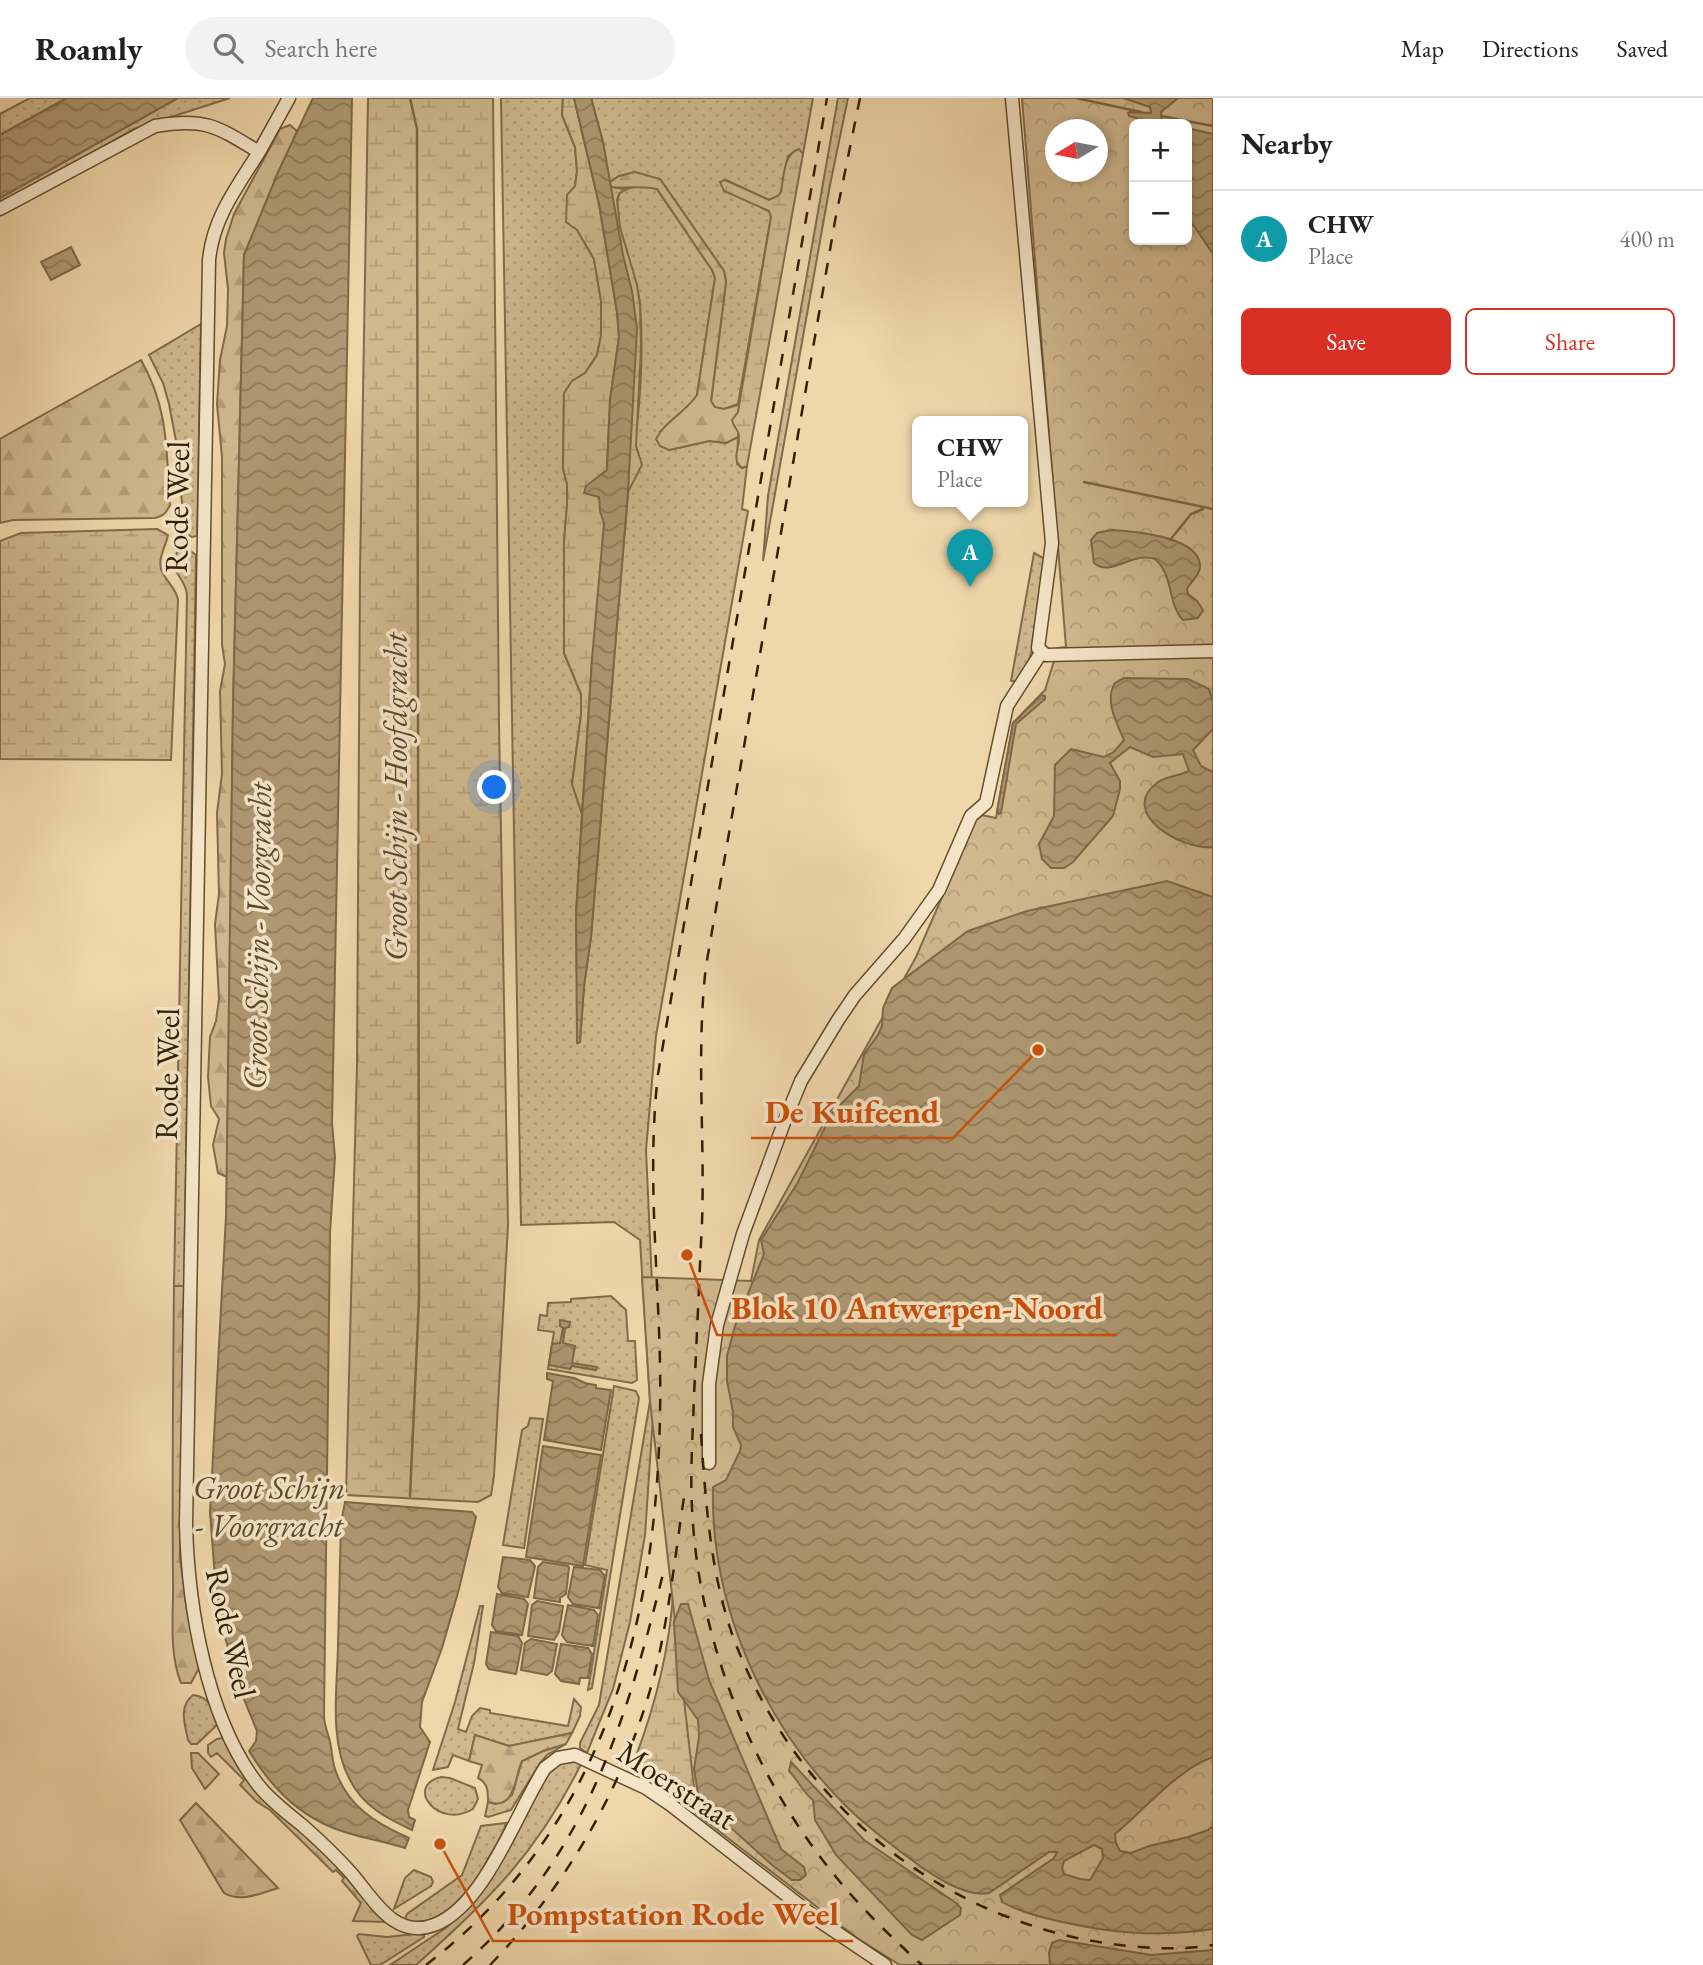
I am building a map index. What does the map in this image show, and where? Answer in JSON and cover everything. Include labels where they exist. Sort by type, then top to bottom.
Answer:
[{"type":"street","name":"Rode Weel","points":[[289,98],[221,215],[211,237],[209,260],[187,1440],[188,1581],[198,1640],[210,1682],[227,1729],[250,1773],[271,1799],[333,1853],[389,1919],[411,1928]]},
{"type":"street","points":[[1012,98],[1052,543],[1037,642],[1041,653]]},
{"type":"street","points":[[0,209],[155,126],[194,122],[217,127],[259,152]]},
{"type":"street","points":[[1041,653],[1213,651]]},
{"type":"street","points":[[709,1463],[709,1384],[717,1325],[743,1234],[785,1120],[801,1081],[838,1020],[855,995],[904,939],[939,890],[971,817],[986,803],[1007,706],[1041,653]]},
{"type":"street","name":"Moerstraat","points":[[411,1928],[432,1926],[449,1917],[467,1902],[487,1872],[545,1768],[558,1758],[575,1755],[634,1782],[671,1805],[821,1922],[885,1965]]},
{"type":"green space","points":[[30,98],[67,98],[0,135],[0,114]]},
{"type":"green space","points":[[178,98],[230,98],[134,129],[0,204],[0,198]]},
{"type":"green space","name":"Groot Schijn - Hoofdgracht","points":[[368,98],[493,98],[499,723],[508,1225],[494,1476],[491,1495],[478,1502],[346,1495],[357,1065],[360,572]]},
{"type":"green space","points":[[501,98],[563,98],[562,115],[575,147],[577,230],[594,259],[601,301],[601,336],[597,355],[585,373],[572,381],[564,394],[563,469],[567,484],[567,505],[564,542],[564,653],[581,694],[572,784],[582,814],[576,914],[578,1043],[591,937],[628,492],[638,422],[641,375],[640,304],[621,234],[617,207],[619,194],[632,187],[657,189],[715,278],[697,395],[660,432],[669,450],[709,441],[726,443],[738,437],[737,464],[742,468],[747,466],[742,509],[748,511],[656,1036],[646,1150],[656,1372],[645,1535],[630,1622],[613,1689],[587,1753],[580,1748],[580,1743],[599,1705],[650,1401],[640,1240],[614,1222],[521,1225]]},
{"type":"green space","points":[[563,98],[574,98],[599,204],[617,312],[619,337],[610,400],[606,488],[628,379],[607,196],[610,187],[625,189],[617,200],[620,227],[640,305],[641,349],[636,446],[642,465],[628,492],[623,546],[592,659],[582,814],[572,784],[581,694],[564,653],[567,484],[563,469],[564,393],[572,381],[585,373],[597,355],[601,336],[601,301],[594,259],[577,230],[566,222],[567,195],[575,186],[577,171],[575,147],[562,115]]},
{"type":"green space","points":[[591,98],[813,98],[803,154],[799,150],[788,156],[778,196],[769,200],[726,180],[769,211],[771,217],[738,404],[724,409],[715,408],[711,402],[726,282],[724,271],[660,179],[619,176],[609,183],[603,142]]},
{"type":"green space","points":[[838,98],[848,98],[763,561],[768,496]]},
{"type":"green space","points":[[1022,98],[1213,98],[1213,1965],[900,1965],[857,1938],[697,1814],[650,1401],[642,1277],[751,1281],[759,1240],[916,957],[953,872],[968,828],[977,814],[996,818],[1013,723],[1045,690],[1058,648],[1066,647]]},
{"type":"green space","points":[[290,125],[297,131],[244,255],[233,706],[227,1177],[218,1173],[213,1145],[219,1119],[211,1106],[208,1077],[210,1037],[216,1021],[219,999],[215,924],[219,894],[217,813],[222,774],[220,691],[225,664],[222,645],[222,457],[217,404],[220,360],[227,326],[228,289],[224,253],[234,214],[280,129]]},
{"type":"green space","points":[[799,149],[803,154],[747,466],[742,468],[736,455],[738,432],[732,420],[738,412],[771,217],[769,211],[724,191],[720,182],[725,180],[769,200],[781,192],[787,161]]},
{"type":"green space","points":[[635,172],[660,179],[724,271],[726,282],[711,401],[715,407],[724,409],[738,405],[739,401],[738,437],[726,443],[709,441],[669,450],[660,446],[656,439],[697,395],[715,278],[657,189],[610,187],[609,183],[619,176]]},
{"type":"green space","points":[[201,324],[197,536],[192,537],[185,533],[176,441],[169,404],[163,383],[149,355]]},
{"type":"green space","points":[[141,360],[157,396],[164,430],[170,505],[166,512],[154,518],[13,520],[0,523],[0,439]]},
{"type":"green space","points":[[157,529],[168,535],[160,565],[178,600],[171,760],[0,759],[0,541],[21,533]]},
{"type":"green space","points":[[186,548],[196,555],[184,1286],[174,1286],[187,594],[174,565],[177,552]]},
{"type":"green space","points":[[1034,553],[1045,559],[1038,622],[1026,668],[1019,682],[1011,681]]},
{"type":"green space","points":[[174,1286],[184,1286],[180,1557],[187,1611],[199,1668],[191,1683],[181,1683],[173,1644]]},
{"type":"green space","points":[[611,1296],[626,1310],[628,1341],[635,1341],[637,1380],[632,1383],[548,1369],[554,1332],[538,1330],[540,1315],[547,1316],[548,1303]]},
{"type":"green space","points":[[614,1386],[636,1391],[639,1398],[592,1688],[588,1690],[607,1570],[585,1565]]},
{"type":"green space","points":[[530,1418],[543,1419],[524,1548],[503,1545],[522,1430],[528,1426]]},
{"type":"green space","points":[[673,1595],[749,1853],[697,1814],[697,1806],[636,1756],[660,1677]]},
{"type":"green space","points":[[480,1606],[483,1606],[474,1663],[458,1729],[466,1732],[472,1716],[480,1708],[490,1710],[490,1713],[568,1726],[574,1699],[581,1707],[580,1716],[572,1733],[509,1746],[475,1735],[469,1761],[453,1755],[448,1767],[433,1770],[455,1702]]},
{"type":"green space","points":[[193,1695],[208,1701],[218,1724],[197,1744],[191,1744],[188,1740],[184,1716],[185,1705]]},
{"type":"green space","points":[[572,1733],[566,1744],[522,1761],[512,1791],[504,1802],[488,1802],[486,1785],[478,1778],[482,1765],[469,1761],[475,1735],[509,1746]]},
{"type":"green space","points":[[222,1738],[226,1740],[246,1779],[261,1796],[330,1857],[385,1922],[353,1921],[361,1903],[342,1881],[344,1878],[336,1870],[333,1872],[270,1810],[257,1802],[240,1785],[244,1780],[217,1753],[211,1757],[208,1753],[208,1745]]},
{"type":"green space","points":[[566,1744],[547,1755],[540,1763],[511,1810],[485,1816],[488,1802],[496,1804],[512,1795],[522,1761]]},
{"type":"green space","points":[[191,1753],[198,1753],[219,1774],[205,1789],[192,1768]]},
{"type":"green space","points":[[636,1756],[676,1786],[697,1806],[697,1814],[629,1773]]},
{"type":"green space","points":[[570,1759],[581,1764],[565,1795],[509,1874],[416,1965],[390,1965],[447,1927],[470,1906],[545,1776],[555,1765]]},
{"type":"green space","points":[[441,1777],[475,1788],[478,1799],[473,1809],[460,1814],[448,1814],[430,1804],[425,1789],[430,1782]]},
{"type":"green space","points":[[196,1803],[278,1888],[244,1897],[224,1893],[180,1820]]},
{"type":"green space","points":[[506,1823],[480,1874],[457,1903],[448,1911],[425,1921],[405,1919],[407,1914],[462,1875],[481,1826]]},
{"type":"green space","points":[[414,1870],[431,1877],[431,1886],[394,1909],[405,1878]]},
{"type":"green space","points":[[424,1933],[424,1937],[380,1965],[371,1965],[357,1936],[387,1937]]},
{"type":"water","points":[[67,98],[178,98],[0,198],[0,135]]},
{"type":"water","name":"Groot Schijn - Voorgracht","points":[[313,98],[352,98],[332,1123],[335,1157],[330,1233],[324,1719],[340,1782],[364,1812],[409,1838],[405,1848],[340,1830],[305,1813],[274,1786],[249,1751],[256,1741],[257,1731],[237,1682],[220,1618],[210,1512],[226,1216],[233,706],[244,255],[279,170]]},
{"type":"water","points":[[574,98],[591,98],[603,142],[637,329],[628,492],[591,937],[580,1042],[577,1043],[576,914],[592,659],[604,523],[599,497],[584,493],[586,486],[607,470],[610,400],[619,337],[599,204]]},
{"type":"water","points":[[1123,98],[1178,98],[1161,112],[1162,119],[1129,116],[1130,112],[1151,113],[1150,107]]},
{"type":"water","points":[[1192,129],[1213,134],[1213,254],[1194,226]]},
{"type":"water","points":[[71,247],[80,265],[51,280],[41,262]]},
{"type":"water","points":[[1111,530],[1163,537],[1188,547],[1196,555],[1200,568],[1187,589],[1188,594],[1203,610],[1198,618],[1183,620],[1175,606],[1165,573],[1155,559],[1137,558],[1108,568],[1094,563],[1091,540],[1097,533]]},
{"type":"water","points":[[1124,678],[1188,679],[1209,689],[1213,702],[1213,729],[1193,750],[1201,766],[1213,772],[1213,847],[1200,847],[1171,836],[1158,828],[1149,817],[1145,806],[1147,794],[1158,782],[1189,771],[1183,754],[1153,757],[1130,747],[1110,763],[1120,781],[1113,816],[1073,862],[1064,868],[1051,868],[1042,859],[1039,844],[1054,816],[1055,765],[1071,749],[1104,757],[1114,752],[1124,740],[1113,712],[1111,697],[1115,683]]},
{"type":"water","points":[[1041,695],[1045,696],[1045,699],[1016,724],[999,814],[997,811],[1013,723]]},
{"type":"water","points":[[1167,881],[1213,897],[1213,1757],[1174,1780],[1115,1834],[1120,1851],[1131,1853],[1188,1837],[1213,1826],[1213,1929],[1173,1933],[1117,1931],[1044,1918],[1002,1902],[1000,1895],[1054,1858],[1057,1852],[1049,1852],[989,1893],[979,1894],[958,1888],[917,1864],[847,1807],[817,1775],[791,1739],[767,1701],[748,1660],[732,1618],[721,1575],[714,1531],[713,1487],[726,1480],[741,1445],[733,1427],[727,1381],[727,1356],[735,1326],[764,1254],[761,1240],[797,1184],[832,1113],[859,1086],[864,1054],[882,1026],[883,1008],[892,988],[968,931],[1027,911]],"holes":[[[1094,1845],[1102,1849],[1103,1858],[1090,1880],[1064,1874],[1064,1861]]]},
{"type":"water","points":[[560,1320],[570,1322],[569,1327],[565,1328],[563,1343],[575,1346],[572,1363],[597,1367],[596,1370],[549,1365],[552,1344],[560,1343],[563,1328],[560,1326]]},
{"type":"water","points":[[547,1373],[611,1390],[601,1450],[544,1440],[553,1381],[547,1379]]},
{"type":"water","points":[[543,1446],[601,1455],[583,1566],[526,1557]]},
{"type":"water","points":[[345,1502],[472,1512],[476,1517],[442,1648],[422,1702],[420,1727],[430,1742],[408,1810],[409,1817],[415,1820],[412,1830],[384,1816],[368,1804],[350,1780],[339,1749],[336,1698],[341,1523]]},
{"type":"water","points":[[503,1557],[530,1560],[535,1566],[528,1597],[502,1593],[498,1587]]},
{"type":"water","points":[[543,1562],[569,1568],[566,1594],[560,1598],[560,1602],[534,1598],[538,1567]]},
{"type":"water","points":[[574,1567],[600,1570],[605,1576],[599,1608],[573,1604],[568,1597]]},
{"type":"water","points":[[497,1594],[524,1599],[528,1604],[522,1635],[496,1631],[492,1625]]},
{"type":"water","points":[[537,1601],[563,1606],[559,1632],[554,1640],[528,1636],[532,1605]]},
{"type":"water","points":[[681,1604],[688,1604],[709,1680],[781,1849],[804,1867],[806,1875],[800,1880],[792,1880],[772,1865],[699,1799],[694,1769],[699,1737],[698,1720],[678,1692],[674,1622]]},
{"type":"water","points":[[568,1605],[594,1610],[598,1615],[593,1646],[567,1642],[562,1635]]},
{"type":"water","points":[[491,1632],[518,1636],[522,1643],[516,1674],[489,1669],[486,1664]]},
{"type":"water","points":[[531,1639],[557,1644],[552,1671],[547,1675],[521,1670],[525,1643]]},
{"type":"water","points":[[561,1644],[588,1648],[592,1654],[588,1678],[580,1678],[579,1684],[561,1681],[555,1674]]},
{"type":"water","points":[[791,1762],[864,1840],[956,1903],[961,1908],[960,1915],[922,1940],[912,1935],[836,1855],[815,1820],[813,1800],[789,1771]]},
{"type":"water","points":[[1059,1940],[1151,1955],[1213,1950],[1213,1965],[1050,1965],[1052,1943]]},
{"type":"waterway","name":"Groot Schijn - Hoofdgracht","points":[[410,98],[417,129],[419,1299],[410,1496]]},
{"type":"waterway","points":[[1076,98],[1141,112]]},
{"type":"waterway","points":[[1161,116],[1213,126]]},
{"type":"waterway","points":[[1084,482],[1213,509]]},
{"type":"waterway","points":[[1170,540],[1191,514],[1203,509]]},
{"type":"railway","points":[[426,1965],[491,1907],[544,1842],[585,1771],[616,1696],[638,1616],[652,1534],[659,1450],[660,1364],[653,1183],[658,1074],[827,98]]},
{"type":"railway","points":[[860,98],[835,221],[706,966],[701,1062],[703,1191],[691,1494],[696,1558],[705,1607],[718,1656],[755,1750],[779,1795],[836,1877],[878,1923],[922,1965]]},
{"type":"railway","points":[[701,1434],[707,1513],[715,1565],[735,1642],[760,1697],[792,1749],[830,1795],[872,1836],[920,1872],[972,1901],[1028,1924],[1087,1940],[1134,1947],[1181,1948],[1213,1945]]},
{"type":"railway","points":[[490,1965],[544,1902],[568,1868],[609,1797],[626,1759],[641,1720],[659,1657],[685,1491]]},
{"type":"railway","points":[[463,1965],[505,1924],[540,1880],[570,1834],[615,1736],[633,1684],[663,1574]]},
{"type":"place","name":"CHW","points":[[970,587]]},
{"type":"place","name":"De Kuifeend","points":[[1038,1050]]},
{"type":"place","name":"Blok 10 Antwerpen-Noord","points":[[687,1255]]},
{"type":"place","name":"Pompstation Rode Weel","points":[[440,1844]]}]
